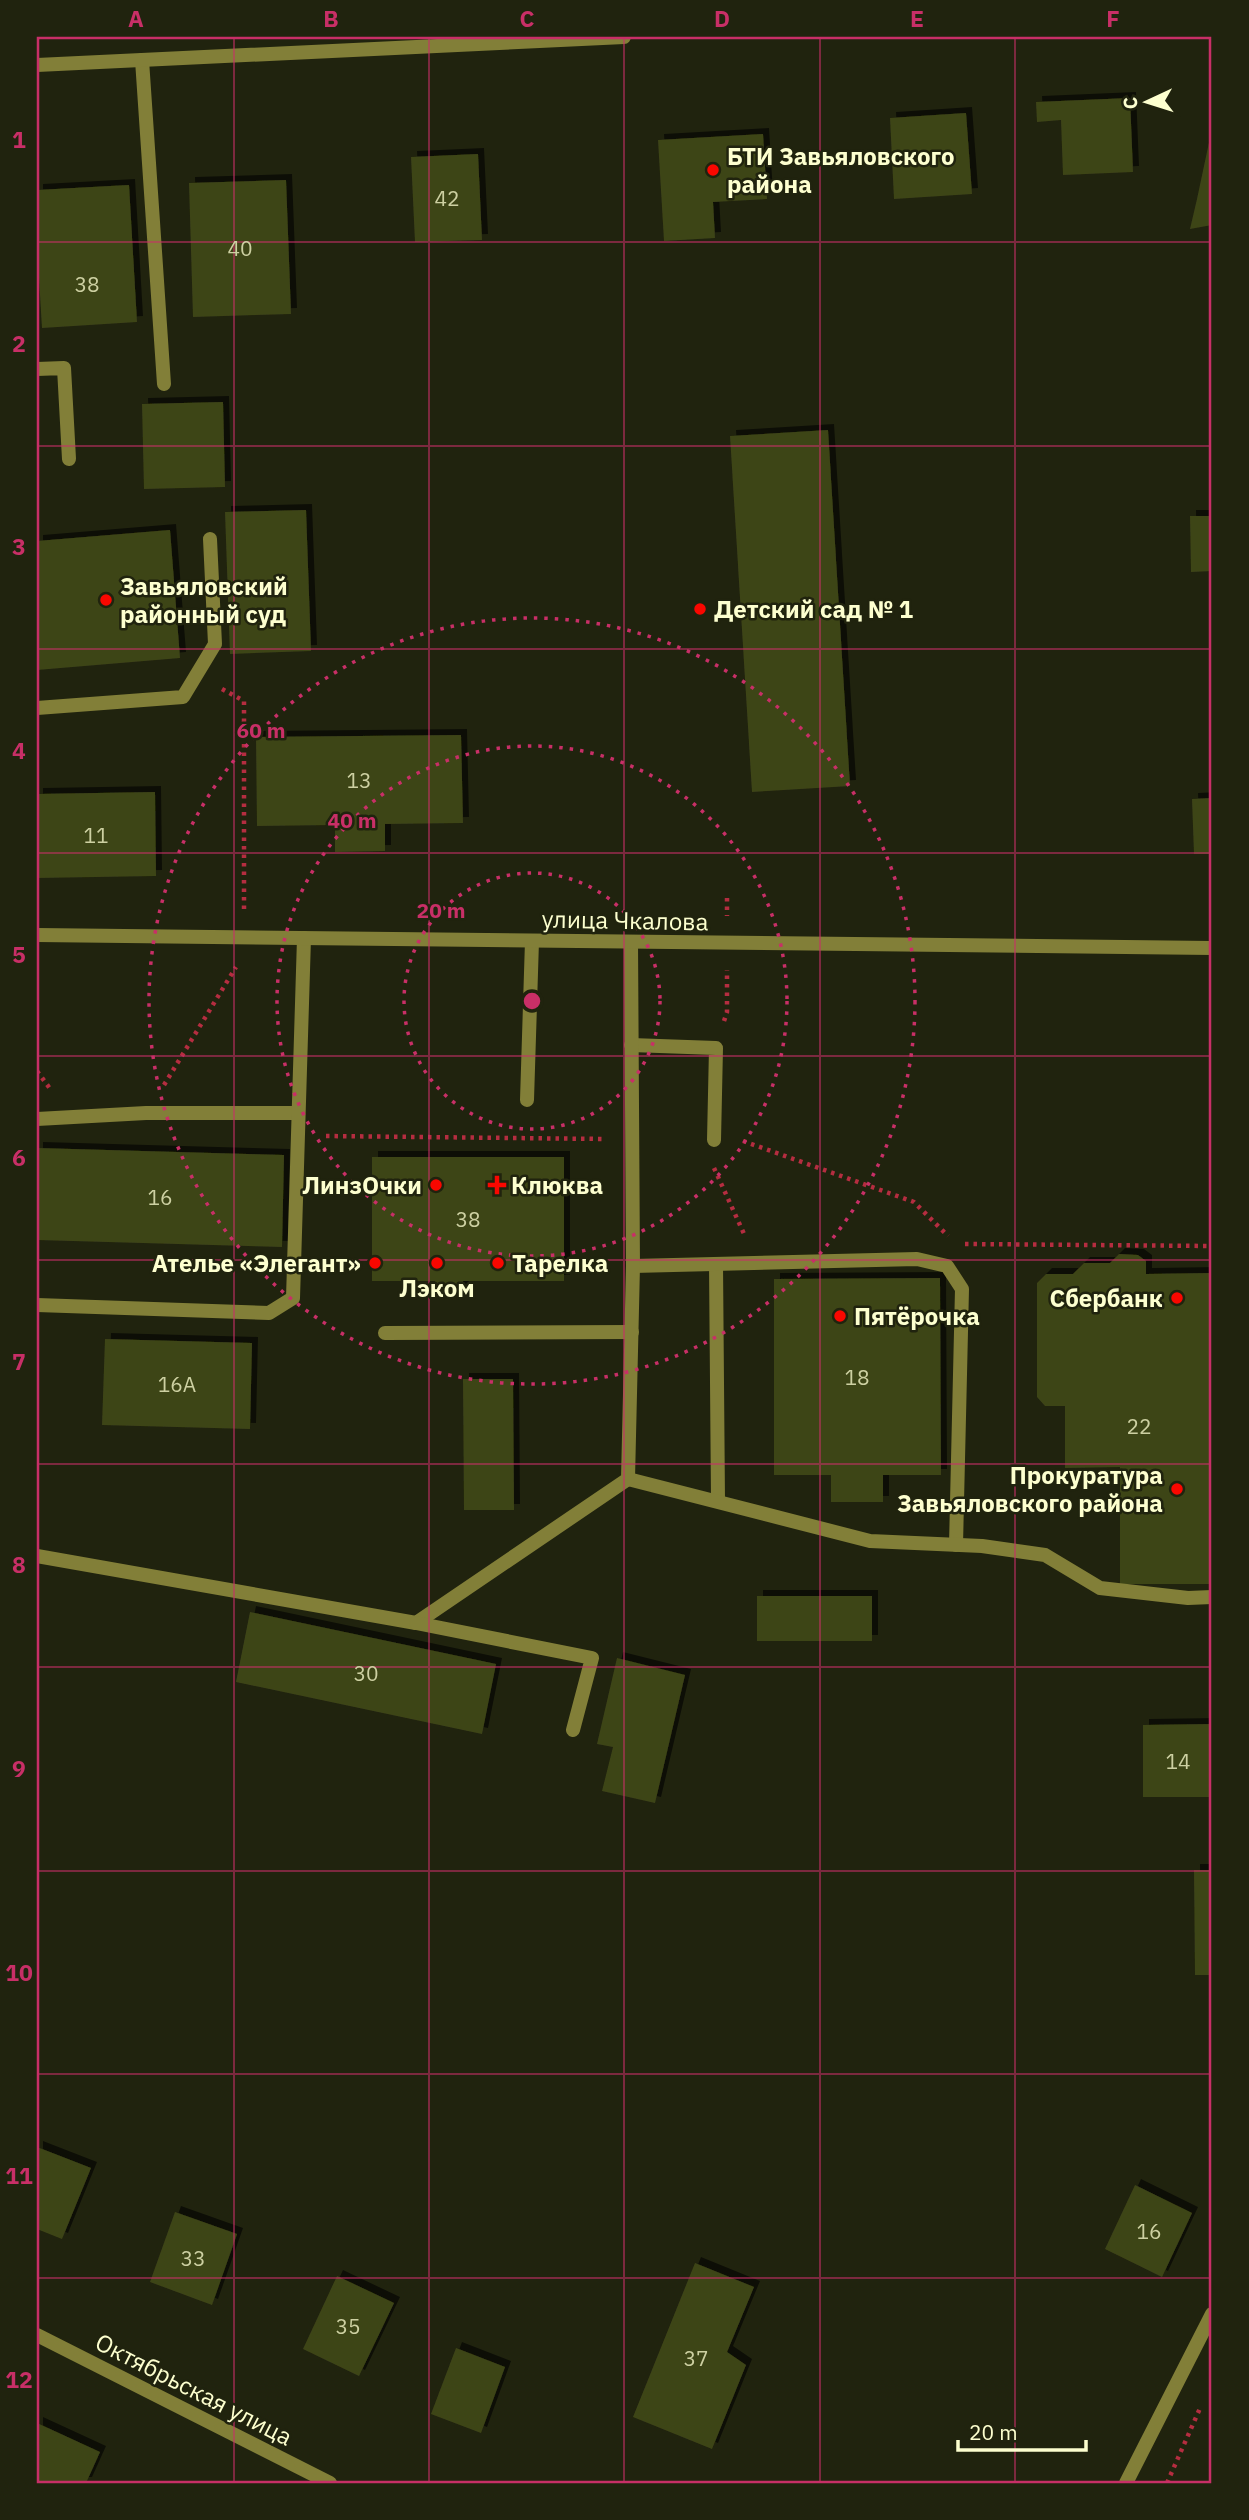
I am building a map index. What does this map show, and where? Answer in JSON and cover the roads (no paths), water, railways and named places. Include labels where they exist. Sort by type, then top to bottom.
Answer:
[{"type":"street","points":[[37,65],[508,39],[624,37]]},
{"type":"street","points":[[142,60],[164,384]]},
{"type":"street","points":[[37,369],[64,368],[69,458]]},
{"type":"street","points":[[37,708],[183,698],[215,644],[210,539]]},
{"type":"street","name":"улица Чкалова","points":[[37,935],[1212,948]]},
{"type":"street","points":[[37,1305],[269,1313],[293,1298],[304,938]]},
{"type":"street","points":[[527,1100],[532,941]]},
{"type":"street","points":[[628,1479],[633,1266],[631,942]]},
{"type":"street","points":[[631,1045],[716,1048],[714,1140]]},
{"type":"street","points":[[37,1119],[146,1113],[298,1113]]},
{"type":"street","points":[[633,1266],[917,1259],[947,1266],[962,1289],[956,1545]]},
{"type":"street","points":[[716,1264],[718,1500]]},
{"type":"street","points":[[385,1333],[632,1332]]},
{"type":"street","points":[[416,1623],[628,1479],[870,1541],[956,1545],[1045,1555],[1100,1588],[1188,1598],[1212,1597]]},
{"type":"street","points":[[37,1556],[416,1623],[592,1658],[573,1730]]},
{"type":"street","points":[[1126,2483],[1212,2314]]},
{"type":"street","name":"Октябрьская улица","points":[[37,2335],[330,2483]]},
{"type":"place","name":"БТИ Завьяловского района","points":[[713,170]]},
{"type":"place","name":"Завьяловский районный суд","points":[[106,600]]},
{"type":"place","name":"Детский сад № 1","points":[[700,609]]},
{"type":"place","name":"ЛинзОчки","points":[[436,1185]]},
{"type":"place","name":"Клюква","points":[[497,1185]]},
{"type":"place","name":"Ателье «Элегант»","points":[[375,1263]]},
{"type":"place","name":"Лэком","points":[[437,1263]]},
{"type":"place","name":"Тарелка","points":[[498,1263]]},
{"type":"place","name":"Сбербанк","points":[[1177,1298]]},
{"type":"place","name":"Пятёрочка","points":[[840,1316]]},
{"type":"place","name":"Прокуратура Завьяловского района","points":[[1177,1489]]}]
